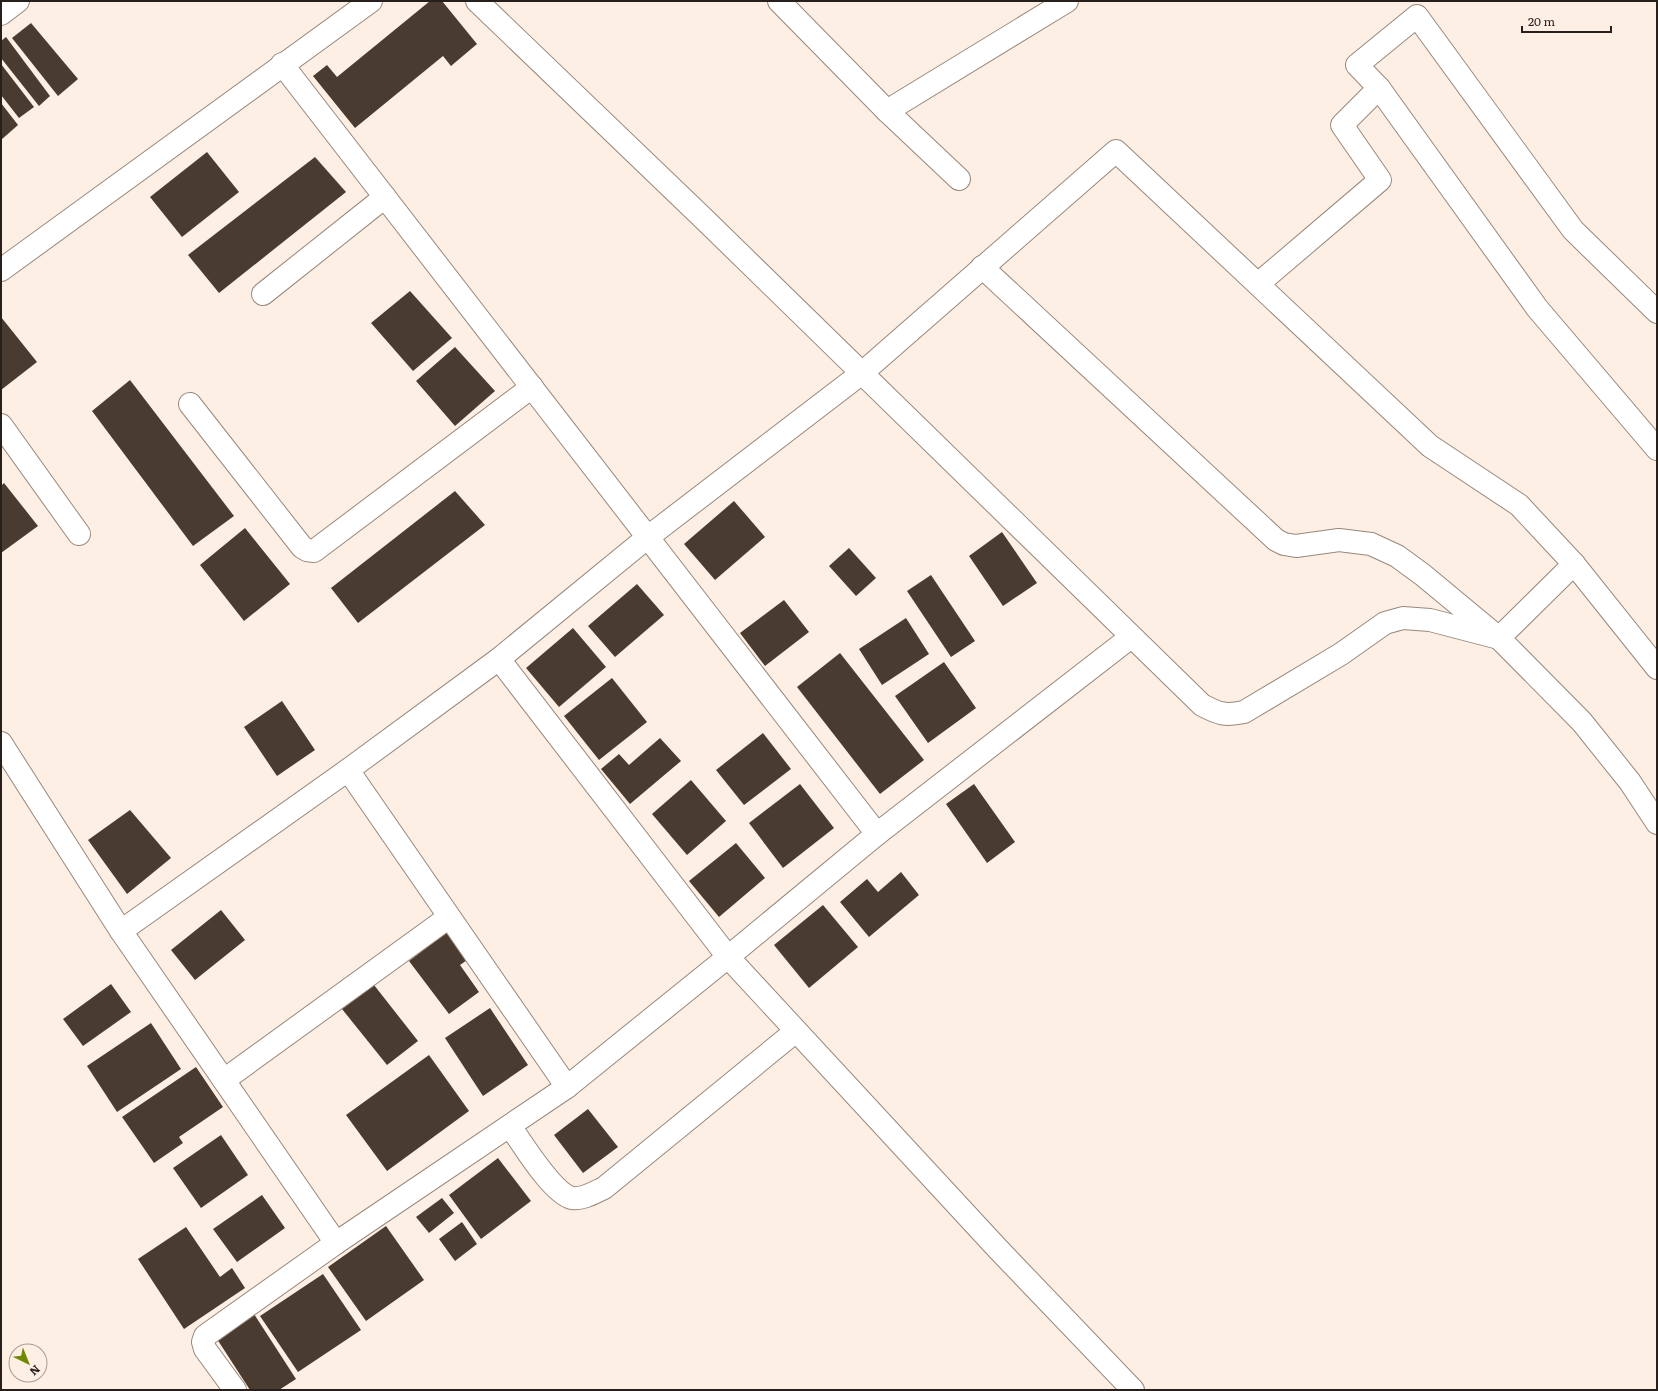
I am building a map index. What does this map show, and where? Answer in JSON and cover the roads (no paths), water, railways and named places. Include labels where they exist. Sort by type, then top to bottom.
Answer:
[{"type":"street","points":[[1,14],[18,1]]},
{"type":"street","points":[[1,270],[282,64],[371,1]]},
{"type":"street","points":[[477,1],[709,223],[1202,705],[1217,713],[1229,715],[1244,712],[1341,654],[1384,623],[1403,618],[1430,620],[1499,638]]},
{"type":"street","points":[[779,1],[887,110],[959,178]]},
{"type":"street","points":[[887,110],[1068,1]]},
{"type":"street","points":[[1657,312],[1573,230],[1417,16],[1357,65],[1379,88],[1536,308],[1657,449]]},
{"type":"street","points":[[282,64],[877,834]]},
{"type":"street","points":[[1258,284],[1380,180],[1342,125],[1379,88]]},
{"type":"street","points":[[121,931],[348,770],[499,659],[648,537],[862,373],[1116,151],[1430,446],[1519,505],[1574,564],[1657,668]]},
{"type":"street","points":[[263,294],[385,197]]},
{"type":"street","points":[[982,267],[1276,540],[1284,544],[1296,546],[1339,540],[1371,544],[1397,556],[1423,575],[1499,638],[1582,722],[1630,782],[1657,823]]},
{"type":"street","points":[[190,404],[302,547],[307,550],[314,551],[532,387]]},
{"type":"street","points":[[1,424],[79,534]]},
{"type":"street","points":[[1499,638],[1574,564]]},
{"type":"street","points":[[235,1390],[205,1349],[203,1342],[205,1336],[336,1243],[568,1087],[877,834],[1131,637]]},
{"type":"street","points":[[499,659],[728,957],[998,1249],[1133,1390]]},
{"type":"street","points":[[1,743],[121,931],[336,1243]]},
{"type":"street","points":[[348,770],[568,1087]]},
{"type":"street","points":[[224,1080],[450,917]]},
{"type":"street","points":[[510,1126],[543,1173],[559,1191],[572,1198],[588,1196],[604,1188],[796,1031]]}]
